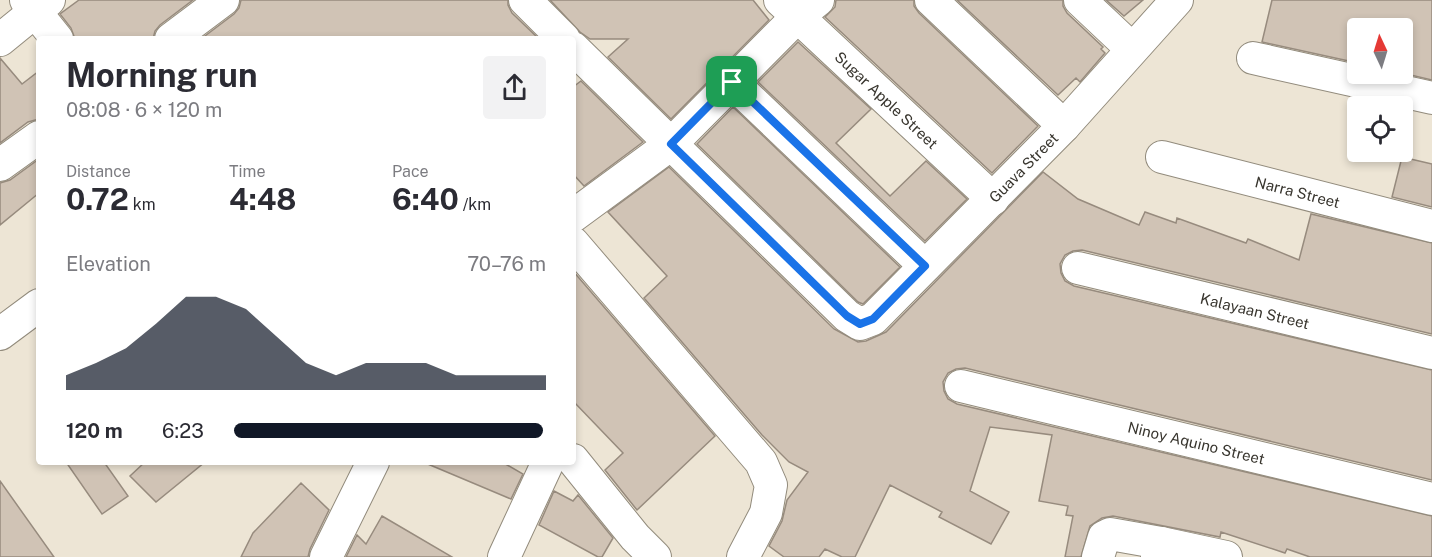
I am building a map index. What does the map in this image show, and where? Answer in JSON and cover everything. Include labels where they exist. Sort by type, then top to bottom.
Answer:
[{"type":"street","points":[[175,36],[223,0]]},
{"type":"street","points":[[525,0],[561,36]]},
{"type":"street","points":[[931,0],[1064,126]]},
{"type":"street","points":[[1080,0],[1132,49]]},
{"type":"street","name":"Guava Street","points":[[671,144],[847,316],[860,324],[873,319],[993,199],[1064,126],[1176,0]]},
{"type":"street","points":[[0,40],[37,4],[55,36]]},
{"type":"street","points":[[576,214],[671,144],[732,82],[798,6]]},
{"type":"street","name":"Sugar Apple Street","points":[[798,6],[993,199]]},
{"type":"street","points":[[576,51],[671,144]]},
{"type":"street","points":[[1253,58],[1432,98]]},
{"type":"street","points":[[732,82],[925,266]]},
{"type":"street","points":[[0,165],[36,138]]},
{"type":"street","name":"Narra Street","points":[[1162,157],[1432,226]]},
{"type":"street","points":[[576,246],[761,462],[771,485],[766,513],[744,557]]},
{"type":"street","name":"Kalayaan Street","points":[[1078,268],[1432,353]]},
{"type":"street","points":[[0,334],[36,307]]},
{"type":"street","name":"Ninoy Aquino Street","points":[[961,386],[1432,499]]},
{"type":"street","points":[[576,464],[638,550]]},
{"type":"street","points":[[326,557],[372,465]]},
{"type":"street","points":[[504,557],[547,465]]},
{"type":"street","points":[[1098,557],[1104,537],[1110,534],[1159,550],[1226,557]]},
{"type":"building","points":[[79,0],[193,0],[160,25],[154,36],[74,36],[71,28],[60,14]]},
{"type":"building","points":[[241,0],[508,0],[512,13],[536,36],[205,36],[239,8]]},
{"type":"building","points":[[550,0],[753,0],[769,20],[671,119],[608,57],[628,39],[590,39],[580,32]]},
{"type":"building","points":[[836,0],[914,0],[914,6],[919,13],[1038,126],[992,173],[825,17],[835,7]]},
{"type":"building","points":[[957,0],[1063,0],[1067,13],[1103,47],[1101,49],[1105,53],[1080,82],[1076,78],[1058,95]]},
{"type":"building","points":[[1106,0],[1143,0],[1124,16]]},
{"type":"building","points":[[1272,0],[1432,0],[1432,80],[1413,76],[1413,18],[1347,18],[1347,61],[1262,42]]},
{"type":"building","points":[[798,42],[871,109],[836,143],[890,196],[926,161],[967,199],[925,241],[758,82]]},
{"type":"building","points":[[0,58],[22,84],[36,73],[36,120],[28,122],[0,143]]},
{"type":"building","points":[[581,81],[643,142],[584,186],[576,177],[576,85]]},
{"type":"building","points":[[733,107],[900,267],[863,304],[858,302],[697,144]]},
{"type":"building","points":[[1413,160],[1432,164],[1432,207],[1392,197],[1401,162],[1413,162]]},
{"type":"building","points":[[36,161],[36,195],[0,225],[0,183],[10,180]]},
{"type":"building","points":[[669,167],[834,329],[858,342],[886,332],[1043,172],[1078,199],[1139,225],[1145,212],[1176,223],[1177,218],[1246,243],[1248,239],[1299,260],[1311,214],[1432,243],[1432,334],[1082,250],[1065,255],[1060,264],[1065,281],[1074,286],[1432,370],[1432,480],[965,368],[948,373],[943,382],[948,399],[957,404],[1432,516],[1432,557],[1310,557],[1287,549],[1285,553],[1221,532],[1220,537],[1113,516],[1102,518],[1090,526],[1081,557],[1065,557],[1073,516],[1066,515],[1068,506],[1039,501],[1052,435],[990,427],[970,491],[1009,512],[991,544],[939,517],[942,512],[890,485],[855,557],[842,557],[825,549],[819,557],[784,557],[769,546],[782,521],[787,500],[808,472],[789,462],[762,435],[644,298],[667,276],[608,212]]},
{"type":"building","points":[[576,274],[715,436],[637,510],[605,470],[623,453],[576,404]]},
{"type":"building","points":[[68,465],[106,465],[128,496],[102,514]]},
{"type":"building","points":[[142,465],[201,465],[156,502],[130,476]]},
{"type":"building","points":[[430,465],[507,465],[523,474],[511,499]]},
{"type":"building","points":[[0,481],[54,557],[0,557]]},
{"type":"building","points":[[301,483],[329,510],[308,557],[241,557],[253,533]]},
{"type":"building","points":[[554,491],[573,501],[578,495],[613,538],[602,557],[598,557],[539,525]]},
{"type":"building","points":[[382,516],[452,557],[346,557],[357,535],[366,544]]},
{"type":"route","points":[[732,82],[925,266],[873,319],[860,324],[847,316],[671,144],[732,82]]}]
